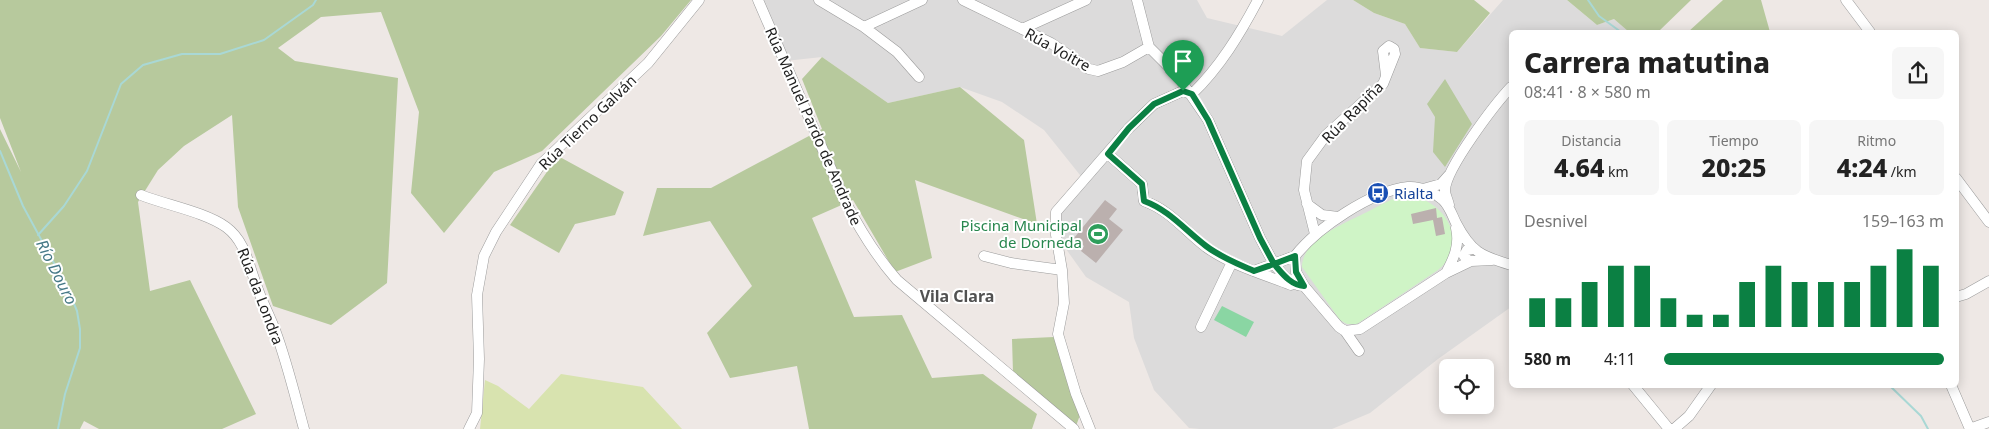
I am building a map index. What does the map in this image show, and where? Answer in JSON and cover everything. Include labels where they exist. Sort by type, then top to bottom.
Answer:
[{"type":"street","name":"Rúa Tierno Galván","points":[[472,428],[476,413],[479,359],[477,295],[484,256],[496,232],[541,164],[648,63],[699,0]]},
{"type":"street","name":"Rúa Manuel Pardo de Andrade","points":[[758,0],[845,201],[861,232],[880,261],[897,280],[1074,429]]},
{"type":"street","points":[[819,0],[864,27],[897,52],[919,77]]},
{"type":"street","points":[[827,0],[834,8]]},
{"type":"street","points":[[864,27],[922,0]]},
{"type":"street","points":[[1022,29],[1086,0]]},
{"type":"street","points":[[1137,0],[1149,47],[1192,94],[1208,120],[1260,238],[1274,264],[1285,277],[1306,288]]},
{"type":"street","points":[[1192,94],[1207,79],[1238,38],[1258,0]]},
{"type":"street","points":[[1846,0],[1868,30]]},
{"type":"street","name":"Rúa Voitre","points":[[965,1],[1050,43],[1089,69],[1098,71],[1122,62],[1149,47]]},
{"type":"street","name":"Rúa Rapiña","points":[[1315,234],[1304,190],[1307,161],[1326,135],[1378,90],[1386,76],[1395,54],[1394,49],[1389,46],[1384,49],[1383,54],[1386,76]]},
{"type":"street","points":[[1446,273],[1458,243],[1454,217],[1445,189],[1452,172],[1488,114],[1509,89]]},
{"type":"street","points":[[1090,429],[1076,394],[1058,334],[1064,303],[1062,270],[1056,235],[1056,212],[1129,128],[1154,104],[1183,91],[1192,94]]},
{"type":"street","points":[[1108,154],[1142,184],[1144,201],[1166,211],[1207,247],[1232,262],[1306,288]]},
{"type":"street","points":[[1423,189],[1441,184],[1452,172]]},
{"type":"street","points":[[1959,182],[1989,222]]},
{"type":"street","points":[[1254,271],[1295,256],[1315,234],[1338,217],[1390,192],[1408,187],[1423,189],[1444,201],[1472,249],[1492,260],[1509,264]]},
{"type":"street","name":"Rúa da Londra","points":[[140,195],[195,213],[226,227],[238,239],[245,250],[256,284],[277,336],[304,429]]},
{"type":"street","points":[[1307,204],[1322,215],[1338,217]]},
{"type":"street","points":[[1469,262],[1464,256],[1467,250],[1472,249]]},
{"type":"street","points":[[984,256],[1011,263],[1062,270]]},
{"type":"street","points":[[1295,256],[1296,272],[1306,288],[1339,327],[1345,331],[1359,352]]},
{"type":"street","points":[[1345,331],[1360,329],[1446,273],[1469,262],[1492,260]]},
{"type":"street","points":[[1201,327],[1232,262]]},
{"type":"street","points":[[1959,296],[1989,281]]},
{"type":"street","points":[[1635,388],[1669,429]]},
{"type":"street","points":[[1674,429],[1689,416],[1709,388]]},
{"type":"street","points":[[1953,388],[1973,428],[1989,422]]},
{"type":"shaded area","points":[[759,0],[1197,0],[1207,18],[1282,36],[1327,0],[1353,0],[1374,13],[1405,24],[1420,48],[1457,52],[1503,0],[1567,0],[1597,25],[1614,19],[1627,30],[1509,30],[1509,308],[1438,359],[1370,413],[1332,429],[1189,428],[1154,390],[1134,338],[1129,302],[1086,277],[1056,235],[1056,212],[1084,180],[1044,130],[1002,102],[960,87],[888,103],[822,57],[785,61]]},
{"type":"green space","points":[[0,0],[691,0],[661,36],[542,151],[494,172],[444,233],[411,193],[419,112],[381,12],[321,17],[278,48],[295,61],[398,78],[387,283],[331,325],[273,306],[238,207],[232,115],[184,146],[158,170],[138,202],[150,291],[190,280],[256,414],[222,429],[99,429],[84,421],[80,429],[0,429],[0,129],[21,172],[0,118]]},
{"type":"green space","points":[[1353,0],[1474,0],[1490,13],[1457,52],[1420,48],[1405,24],[1374,13]]},
{"type":"green space","points":[[1567,0],[1691,0],[1660,30],[1627,30],[1614,19],[1597,25]]},
{"type":"green space","points":[[1723,0],[1761,0],[1769,30],[1690,30]]},
{"type":"green space","points":[[822,57],[888,103],[960,87],[1024,140],[1037,224],[915,180],[932,258],[895,272],[853,200],[812,218],[854,317],[902,315],[932,378],[983,374],[1037,414],[1032,429],[809,429],[797,366],[730,378],[707,333],[752,286],[710,221],[643,236],[657,188],[711,188],[822,129],[802,79]]},
{"type":"green space","points":[[1445,79],[1472,124],[1445,167],[1433,152],[1435,117],[1427,104]]},
{"type":"green space","points":[[558,156],[624,192],[615,215],[575,224],[559,253],[510,225]]},
{"type":"green space","points":[[1406,195],[1420,198],[1432,204],[1442,213],[1449,224],[1453,236],[1452,248],[1448,259],[1438,270],[1357,324],[1347,324],[1340,320],[1302,267],[1304,257],[1309,248],[1327,233],[1386,202]]},
{"type":"green space","points":[[1222,306],[1254,322],[1246,337],[1214,320]]},
{"type":"green space","points":[[1054,337],[1080,415],[1076,426],[1013,373],[1012,339]]},
{"type":"green space","points":[[561,374],[643,387],[682,429],[480,429],[485,380],[498,386],[529,409]]},
{"type":"building","name":"Piscina Municipal de Dorneda","points":[[1105,200],[1117,209],[1109,219],[1123,230],[1096,263],[1081,251],[1084,246],[1074,238]]},
{"type":"building","points":[[1436,208],[1437,218],[1442,217],[1445,234],[1436,236],[1433,220],[1413,224],[1411,214]]},
{"type":"waterway","points":[[38,235],[64,206],[87,171],[121,84],[143,65],[182,54],[220,54],[264,40],[313,5],[316,0]]},
{"type":"waterway","points":[[1588,0],[1599,16],[1618,30]]},
{"type":"waterway","name":"Río Douro","points":[[0,151],[23,206],[68,289],[77,311],[80,329],[80,348],[65,394],[58,429]]},
{"type":"waterway","points":[[1892,388],[1921,416],[1928,429]]},
{"type":"place","name":"Rialta","points":[[1378,193]]},
{"type":"place","name":"Piscina Municipal de Dorneda","points":[[1098,234]]},
{"type":"district","name":"Vila Clara","points":[[957,296]]},
{"type":"route","points":[[1183,91],[1154,104],[1129,128],[1108,154],[1142,184],[1144,201],[1166,211],[1207,247],[1232,262],[1254,271],[1274,264],[1285,277],[1298,285],[1304,286],[1296,272],[1295,256],[1274,264],[1260,238],[1208,120],[1192,94],[1183,91]]}]
